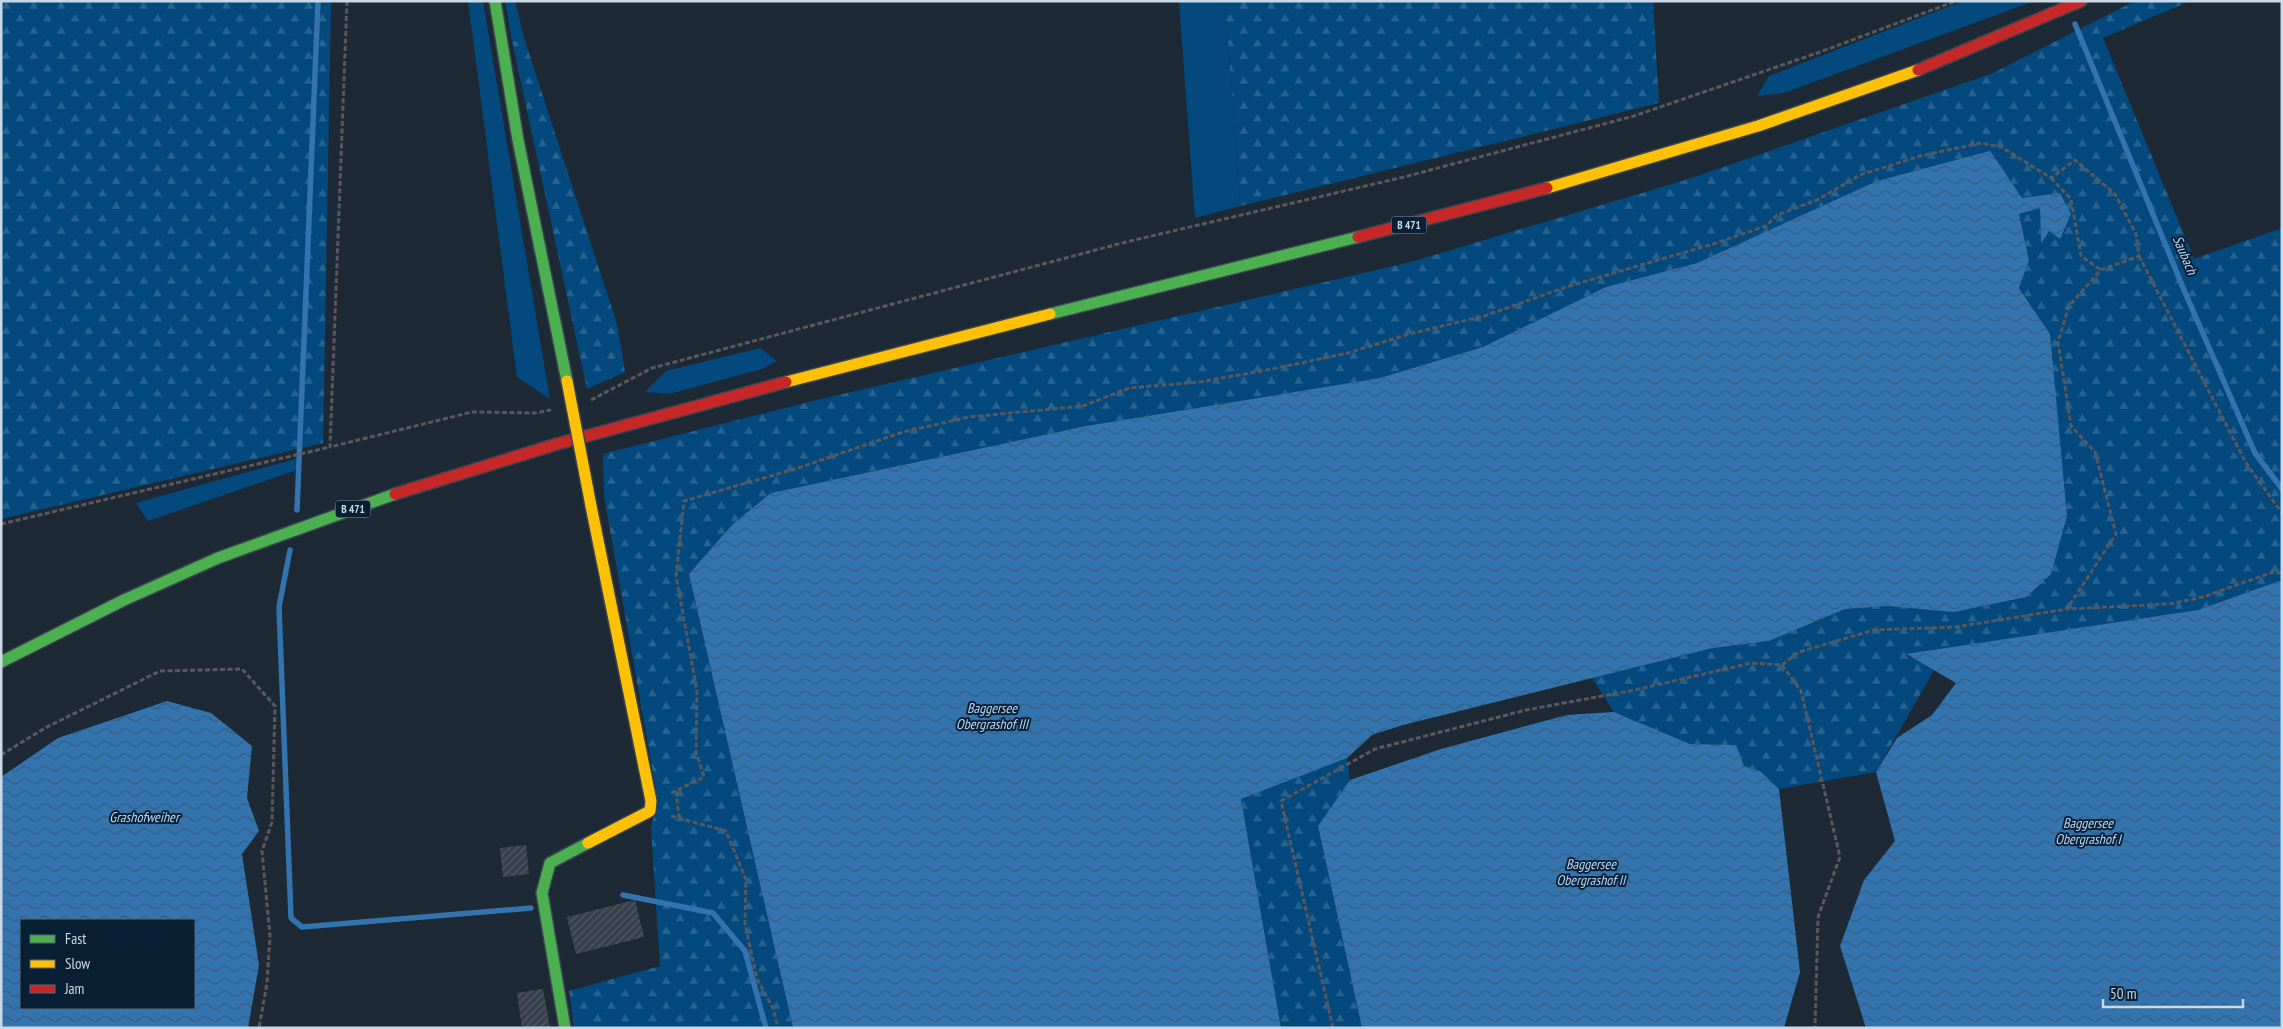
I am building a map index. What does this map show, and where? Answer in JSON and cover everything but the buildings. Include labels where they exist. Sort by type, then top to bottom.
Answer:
[{"type":"main road","points":[[495,1],[518,140],[651,806],[550,864],[542,893],[565,1028]]},
{"type":"main road","name":"B 471","points":[[1,662],[150,587],[247,546],[368,503],[496,462],[625,424],[798,378],[1401,227],[1657,157],[1828,103],[1992,40],[2081,1]]},
{"type":"path","points":[[330,447],[347,1]]},
{"type":"path","points":[[587,402],[652,368],[670,363],[1116,245],[1404,177],[1634,116],[1820,52],[1956,1]]},
{"type":"path","points":[[651,806],[704,777],[696,752],[696,692],[676,576],[684,501],[795,469],[903,432],[970,417],[1083,406],[1129,388],[1200,382],[1266,370],[1348,353],[1409,334],[1484,316],[1576,284],[1713,244],[1766,226],[1777,215],[1817,200],[1860,175],[1920,156],[1981,143],[2001,147],[2051,178],[2071,199],[2081,256],[2101,270]]},
{"type":"path","points":[[2051,178],[2075,160],[2115,194],[2136,234],[2138,256],[2246,463],[2282,513]]},
{"type":"path","points":[[2067,609],[2116,534],[2096,452],[2072,426],[2058,342],[2069,306],[2101,270],[2138,256]]},
{"type":"path","points":[[1,524],[307,453],[472,412],[535,413],[552,410]]},
{"type":"path","points":[[1333,1028],[1281,801],[1375,749],[1526,710],[1636,690],[1751,663],[1782,665],[1799,652],[1874,630],[1956,627],[2067,609],[2170,604],[2202,597],[2273,572],[2282,573]]},
{"type":"path","points":[[1782,665],[1802,691],[1840,857],[1818,917],[1817,1023],[1815,1028]]},
{"type":"path","points":[[1,755],[45,728],[160,671],[242,669],[275,706],[272,822],[262,851],[270,936],[268,973],[259,1028]]},
{"type":"path","points":[[676,791],[679,818]]},
{"type":"path","points":[[651,806],[679,818],[726,831],[746,880],[744,924],[757,979],[773,1008],[778,1028]]},
{"type":"path","points":[[1817,1023],[1820,1028]]},
{"type":"green space","points":[[1,1],[331,1],[323,443],[1,519]]},
{"type":"green space","points":[[468,1],[483,1],[550,399],[517,377]]},
{"type":"green space","points":[[505,1],[515,1],[525,41],[512,41]]},
{"type":"green space","points":[[1179,1],[1225,1],[1240,206],[1195,218]]},
{"type":"green space","points":[[1225,1],[1653,1],[1659,103],[1240,206]]},
{"type":"green space","points":[[1963,1],[2034,1],[1784,93],[1757,96],[1769,76]]},
{"type":"green space","points":[[2135,1],[2190,1],[2103,38],[2194,259],[2282,228],[2282,582],[2279,581],[2198,610],[1906,655],[1934,670],[1876,772],[1779,789],[1760,771],[1744,766],[1736,745],[1690,744],[1614,712],[1592,678],[1713,648],[1769,641],[1845,609],[1887,606],[1954,611],[2050,334],[2019,287],[2029,260],[2019,214],[2040,208],[2041,243],[2049,231],[2060,239],[2060,194],[2022,198],[1877,181],[1697,263],[1606,287],[1483,347],[1380,378],[1086,426],[771,493],[689,574],[793,1028],[574,1028],[569,991],[660,966],[651,827],[658,801],[604,496],[603,454],[817,400],[1411,262],[1692,178],[1993,73]]},
{"type":"green space","points":[[512,41],[525,41],[617,324],[625,372],[587,389]]},
{"type":"green space","points":[[760,348],[777,361],[762,369],[669,394],[645,392],[666,371]]},
{"type":"green space","points":[[299,458],[300,469],[148,521],[136,503]]},
{"type":"green space","points":[[1347,757],[1350,780],[1318,826],[1362,1028],[1281,1028],[1241,799]]},
{"type":"water","name":"Baggersee Obergrashof III","points":[[1990,151],[2022,198],[2060,193],[2071,214],[2060,239],[2049,231],[2041,244],[2040,208],[2019,214],[2029,260],[2019,288],[2050,334],[2067,516],[2051,574],[2026,597],[1954,612],[1887,606],[1845,609],[1769,641],[1713,648],[1403,725],[1372,735],[1347,758],[1241,799],[1281,1028],[793,1028],[689,574],[733,524],[771,493],[1086,426],[1380,378],[1483,347],[1606,287],[1697,263],[1877,181]]},
{"type":"water","name":"Baggersee Obergrashof I","points":[[2279,581],[2282,582],[2282,1028],[1866,1028],[1840,946],[1864,880],[1895,841],[1876,772],[1897,738],[1932,715],[1956,683],[1906,654],[2198,610]]},
{"type":"water","name":"Grashofweiher","points":[[167,701],[211,713],[252,746],[247,798],[259,831],[242,854],[259,965],[248,1028],[1,1028],[1,777],[58,738]]},
{"type":"water","name":"Baggersee Obergrashof II","points":[[1614,712],[1690,744],[1736,745],[1744,766],[1760,771],[1779,789],[1800,972],[1784,1028],[1362,1028],[1318,826],[1350,780],[1441,749],[1567,715]]},
{"type":"waterway","points":[[297,510],[318,1]]},
{"type":"waterway","name":"Saubach","points":[[2075,24],[2184,290],[2255,453],[2282,489]]},
{"type":"waterway","points":[[290,550],[279,607],[291,918],[302,927],[531,908]]},
{"type":"waterway","points":[[623,895],[713,913],[745,951],[766,1028]]},
{"type":"traffic: fast","points":[[495,1],[518,140],[567,381]]},
{"type":"traffic: fast","points":[[1050,314],[1358,237]]},
{"type":"traffic: fast","points":[[1,662],[124,600],[218,558],[395,494]]},
{"type":"traffic: fast","points":[[565,1028],[542,893],[550,863],[588,843]]},
{"type":"traffic: slow","points":[[1547,188],[1758,126],[1918,70]]},
{"type":"traffic: slow","points":[[786,382],[1050,314]]},
{"type":"traffic: slow","points":[[567,381],[591,506]]},
{"type":"traffic: slow","points":[[588,843],[650,811],[651,801],[591,506]]},
{"type":"traffic: jam","points":[[1918,70],[2081,1]]},
{"type":"traffic: jam","points":[[1358,237],[1547,188]]},
{"type":"traffic: jam","points":[[395,494],[557,444],[786,382]]}]
